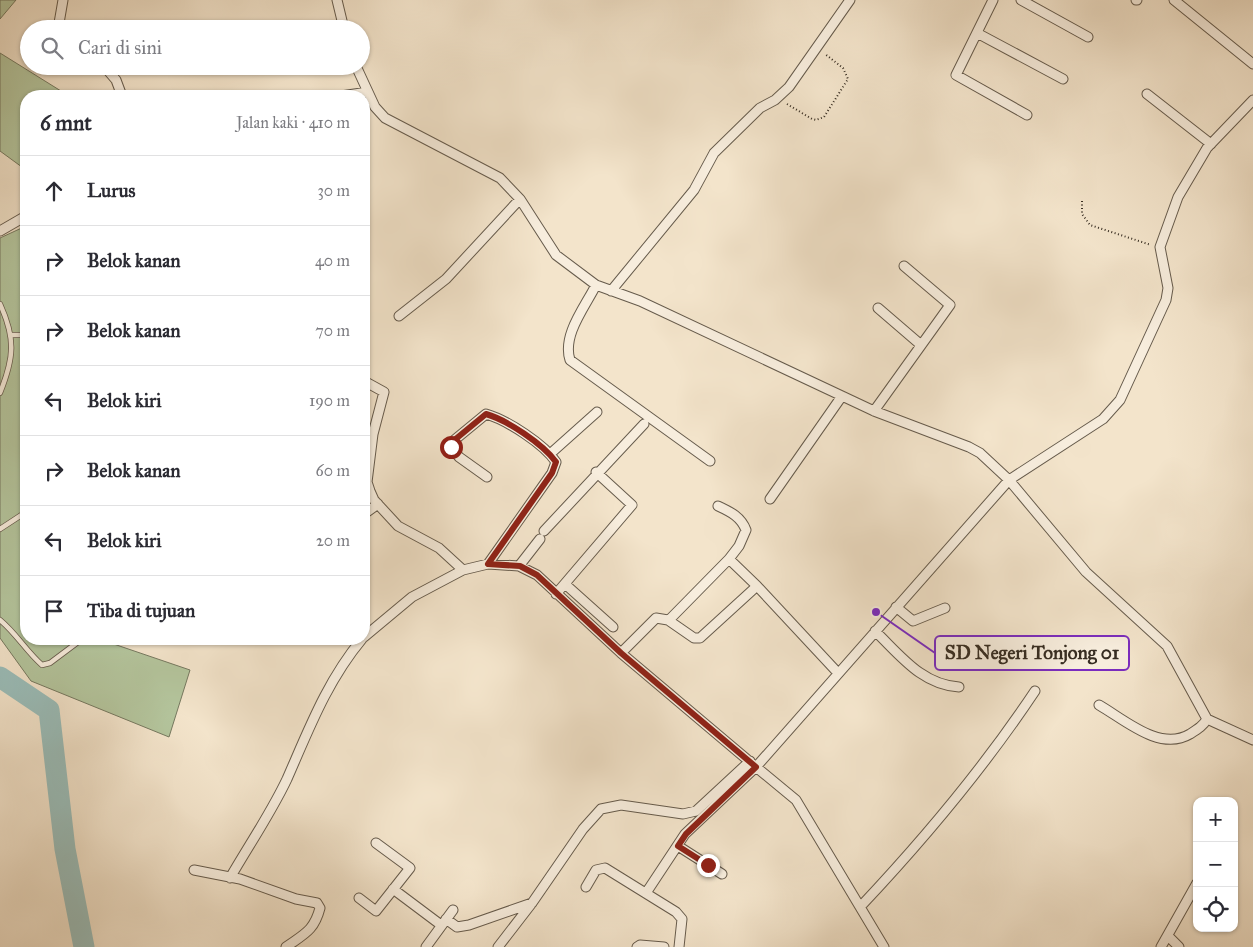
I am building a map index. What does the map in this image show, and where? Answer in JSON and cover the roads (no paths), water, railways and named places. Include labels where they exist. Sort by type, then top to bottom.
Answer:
[{"type":"street","points":[[60,20],[63,0]]},
{"type":"street","points":[[337,0],[342,20]]},
{"type":"street","points":[[611,291],[694,190],[714,153],[760,108],[775,100],[789,87],[850,0]]},
{"type":"street","points":[[993,0],[956,75],[1026,116]]},
{"type":"street","points":[[1021,0],[1088,37]]},
{"type":"street","points":[[1174,0],[1253,64]]},
{"type":"street","points":[[977,33],[1063,79]]},
{"type":"street","points":[[112,75],[120,90]]},
{"type":"street","points":[[360,75],[367,90]]},
{"type":"street","points":[[1147,94],[1211,144]]},
{"type":"street","points":[[370,95],[385,118],[490,171],[500,178],[520,199],[556,255],[596,285],[640,301],[874,411],[969,447],[993,462],[1086,572],[1168,646],[1207,719],[1253,740]]},
{"type":"street","points":[[646,893],[686,834],[838,673],[1009,480],[1103,419],[1120,400],[1166,300],[1168,288],[1160,248],[1178,197],[1211,144],[1253,100]]},
{"type":"street","points":[[399,316],[446,278],[520,199]]},
{"type":"street","points":[[0,230],[20,219]]},
{"type":"street","points":[[874,411],[950,305],[904,266]]},
{"type":"street","points":[[596,285],[568,339],[570,360],[710,462]]},
{"type":"street","points":[[878,308],[921,345]]},
{"type":"street","points":[[370,384],[382,390],[370,458]]},
{"type":"street","points":[[770,499],[842,396]]},
{"type":"street","points":[[550,454],[597,412]]},
{"type":"street","points":[[487,477],[459,457],[451,447],[452,442],[486,414],[495,416],[515,428],[550,454],[556,462],[552,473],[488,564]]},
{"type":"street","points":[[520,566],[542,535],[596,472],[644,424]]},
{"type":"street","points":[[556,594],[632,504],[596,472]]},
{"type":"street","points":[[370,488],[378,504],[398,526],[439,548],[464,570]]},
{"type":"street","points":[[370,510],[378,504]]},
{"type":"street","points":[[668,620],[729,559],[739,546],[746,530],[740,520],[732,513],[718,506]]},
{"type":"street","points":[[729,559],[758,586],[838,673]]},
{"type":"street","points":[[370,632],[412,597],[464,570],[488,564],[520,566],[537,575],[621,653],[796,800],[884,947]]},
{"type":"street","points":[[564,584],[613,628]]},
{"type":"street","points":[[621,653],[656,618],[668,620],[694,638],[700,638],[758,586]]},
{"type":"street","points":[[896,607],[912,621],[945,608]]},
{"type":"street","points":[[875,631],[922,674],[945,686],[959,687]]},
{"type":"street","points":[[230,878],[286,780],[322,700],[342,663],[357,645]]},
{"type":"street","points":[[861,906],[934,826],[994,752],[1035,691]]},
{"type":"street","points":[[1100,705],[1146,732],[1166,741],[1186,736],[1203,726],[1207,719]]},
{"type":"street","points":[[498,947],[532,903],[583,829],[601,809],[621,805],[682,814],[696,812],[753,764]]},
{"type":"street","points":[[359,898],[376,911],[410,868],[376,843]]},
{"type":"street","points":[[678,846],[722,874]]},
{"type":"street","points":[[586,887],[596,870],[605,868],[676,912],[682,919],[679,947]]},
{"type":"street","points":[[194,870],[255,884],[296,899],[317,903],[320,908],[316,922],[308,932],[286,947]]},
{"type":"street","points":[[1162,947],[1195,887]]},
{"type":"street","points":[[393,889],[444,922],[458,927],[532,903]]},
{"type":"street","points":[[426,947],[453,910]]},
{"type":"street","points":[[1169,937],[1179,947]]},
{"type":"street","points":[[637,947],[640,944],[664,947]]},
{"type":"lane","points":[[0,304],[12,335],[11,363],[0,393]]},
{"type":"lane","points":[[12,335],[20,335]]},
{"type":"lane","points":[[0,529],[20,516]]},
{"type":"lane","points":[[0,620],[13,631],[20,641]]},
{"type":"lane","points":[[23,645],[30,655],[42,665],[50,663],[74,645]]},
{"type":"waterway","points":[[0,677],[49,710],[65,849],[84,947]]},
{"type":"place","name":"SD Negeri Tonjong 01","points":[[876,612]]}]
